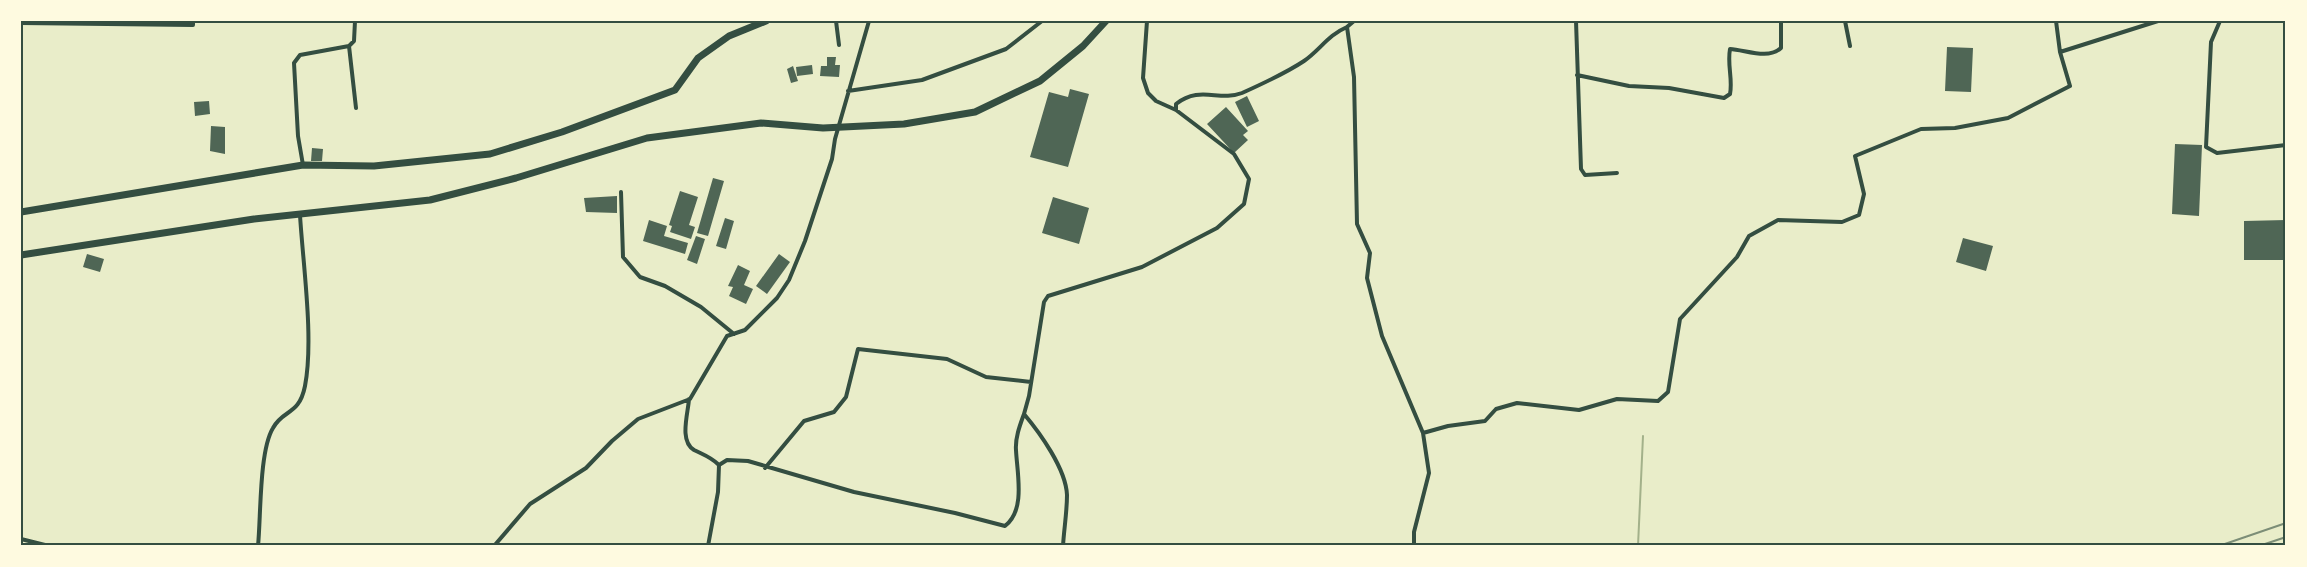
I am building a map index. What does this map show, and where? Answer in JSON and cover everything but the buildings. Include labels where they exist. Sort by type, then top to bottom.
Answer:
[{"type":"highway","points":[[21,212],[303,165],[374,166],[490,154],[562,132],[675,90],[698,58],[729,36],[766,21]]},
{"type":"highway","points":[[21,255],[182,228],[430,200],[516,178],[647,138],[761,123],[838,127],[904,124],[975,111],[1040,81],[1083,46],[1106,21]]},
{"type":"street","points":[[21,23],[193,24],[193,21]]},
{"type":"street","points":[[303,165],[298,136],[294,63],[300,55],[349,46],[354,41],[355,21]]},
{"type":"street","points":[[836,21],[839,45]]},
{"type":"street","points":[[708,546],[718,492],[719,465],[711,457],[691,448],[685,437],[690,399],[727,336],[744,330],[777,298],[789,280],[805,241],[832,159],[838,127],[869,21]]},
{"type":"street","points":[[848,91],[922,80],[1006,49],[1042,21]]},
{"type":"street","points":[[719,465],[726,460],[748,461],[765,468],[854,492],[1005,526],[1014,513],[1019,472],[1016,440],[1031,382],[1041,310],[1048,296],[1142,267],[1217,228],[1244,204],[1250,179],[1234,153],[1176,110],[1156,101],[1148,93],[1143,78],[1147,21]]},
{"type":"street","points":[[1176,110],[1176,104],[1196,94],[1231,97],[1247,91],[1303,61],[1325,39],[1354,21]]},
{"type":"street","points":[[1576,21],[1581,169],[1585,174],[1617,173]]},
{"type":"street","points":[[1577,75],[1629,86],[1669,88],[1724,98],[1730,94],[1728,59],[1730,50],[1770,54],[1778,51],[1781,48],[1781,21]]},
{"type":"street","points":[[1845,21],[1850,46]]},
{"type":"street","points":[[1423,433],[1448,426],[1485,421],[1496,409],[1517,403],[1579,410],[1617,399],[1658,401],[1668,392],[1680,320],[1737,257],[1749,236],[1778,220],[1842,222],[1859,215],[1864,194],[1855,156],[1921,129],[1955,128],[2008,118],[2070,86],[2060,52],[2056,21]]},
{"type":"street","points":[[2060,52],[2158,21]]},
{"type":"street","points":[[2220,21],[2211,42],[2206,147],[2217,153],[2286,146]]},
{"type":"street","points":[[1347,27],[1354,77],[1357,224],[1370,254],[1367,278],[1382,336],[1423,433],[1429,473],[1414,532],[1414,546]]},
{"type":"street","points":[[349,46],[356,108]]},
{"type":"street","points":[[621,192],[623,257],[640,277],[665,286],[701,307],[734,334]]},
{"type":"street","points":[[258,546],[266,446],[274,425],[295,410],[302,399],[305,384],[307,343],[300,215]]},
{"type":"street","points":[[765,468],[804,421],[834,412],[846,397],[858,349],[947,359],[986,377],[1031,382]]},
{"type":"street","points":[[494,546],[530,504],[586,468],[612,441],[638,419],[690,399]]},
{"type":"street","points":[[1024,414],[1040,433],[1062,472],[1067,493],[1063,546]]},
{"type":"street","points":[[21,539],[50,546]]},
{"type":"waterway","points":[[1638,546],[1643,436]]},
{"type":"railway","points":[[2219,546],[2286,523]]},
{"type":"railway","points":[[2259,546],[2286,537]]}]
